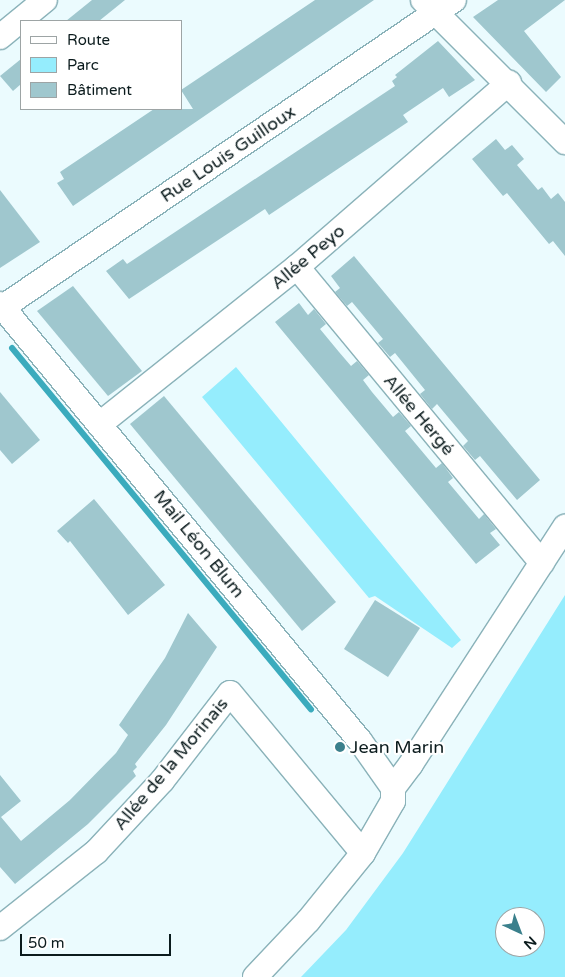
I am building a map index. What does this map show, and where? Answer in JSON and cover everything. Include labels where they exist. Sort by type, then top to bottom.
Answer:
[{"type":"street","points":[[21,20],[45,0]]},
{"type":"street","points":[[438,4],[565,142]]},
{"type":"street","name":"Rue Louis Guilloux","points":[[1,307],[438,4]]},
{"type":"street","points":[[0,37],[20,21]]},
{"type":"street","name":"Allée Peyo","points":[[100,424],[297,266],[509,83]]},
{"type":"street","name":"Allée Hergé","points":[[297,266],[542,563]]},
{"type":"street","name":"Mail Léon Blum","points":[[1,307],[100,424],[372,756],[393,788]]},
{"type":"street","points":[[255,977],[308,921],[363,853],[393,801],[393,788],[411,764],[565,527]]},
{"type":"street","name":"Allée de la Morinais","points":[[4,919],[96,852],[162,781],[230,693],[363,853]]},
{"type":"green space","points":[[236,367],[461,640],[452,648],[375,596],[369,598],[202,397]]},
{"type":"green space","points":[[565,595],[565,977],[301,977],[346,930],[403,853]]},
{"type":"building","points":[[92,0],[125,0],[100,20],[67,20]]},
{"type":"building","points":[[315,0],[374,0],[73,206],[57,183],[64,179],[60,172],[153,110],[193,109],[182,89]]},
{"type":"building","points":[[498,0],[565,0],[524,31],[561,77],[546,92],[473,17]]},
{"type":"building","points":[[438,41],[475,80],[449,97],[443,88],[403,115],[408,122],[269,215],[265,209],[129,299],[106,271],[123,259],[127,264],[395,86],[392,81],[397,77],[395,75]]},
{"type":"building","points":[[20,60],[20,85],[13,91],[0,76]]},
{"type":"building","points":[[496,139],[505,150],[512,145],[524,159],[517,165],[538,190],[542,187],[551,199],[558,193],[565,202],[565,256],[553,241],[549,244],[507,193],[503,196],[472,159]]},
{"type":"building","points":[[0,190],[40,242],[0,268]]},
{"type":"building","points":[[354,256],[540,480],[517,500],[480,456],[475,460],[463,446],[468,441],[437,404],[432,409],[420,394],[425,390],[395,353],[390,357],[378,343],[383,339],[352,302],[347,306],[335,292],[340,288],[331,276]]},
{"type":"building","points":[[73,286],[142,371],[108,396],[37,311]]},
{"type":"building","points":[[299,303],[308,315],[314,309],[326,324],[320,329],[339,352],[351,366],[357,361],[369,375],[363,380],[372,392],[393,417],[399,412],[411,426],[405,431],[436,468],[442,463],[453,478],[448,482],[479,519],[484,514],[496,529],[490,533],[500,545],[476,564],[275,322]]},
{"type":"building","points":[[0,392],[40,440],[12,464],[0,450]]},
{"type":"building","points":[[164,396],[336,602],[302,631],[130,424]]},
{"type":"building","points":[[94,499],[165,585],[128,615],[70,541],[68,543],[57,531]]},
{"type":"building","points":[[375,600],[420,628],[388,677],[344,649]]},
{"type":"building","points":[[188,613],[217,647],[166,725],[135,764],[137,767],[133,771],[136,776],[88,824],[15,884],[0,867],[0,775],[21,801],[1,817],[21,841],[70,800],[116,753],[128,735],[119,725],[165,658]]},
{"type":"waterway","points":[[12,348],[311,709]]},
{"type":"place","name":"Jean Marin","points":[[340,747]]}]
